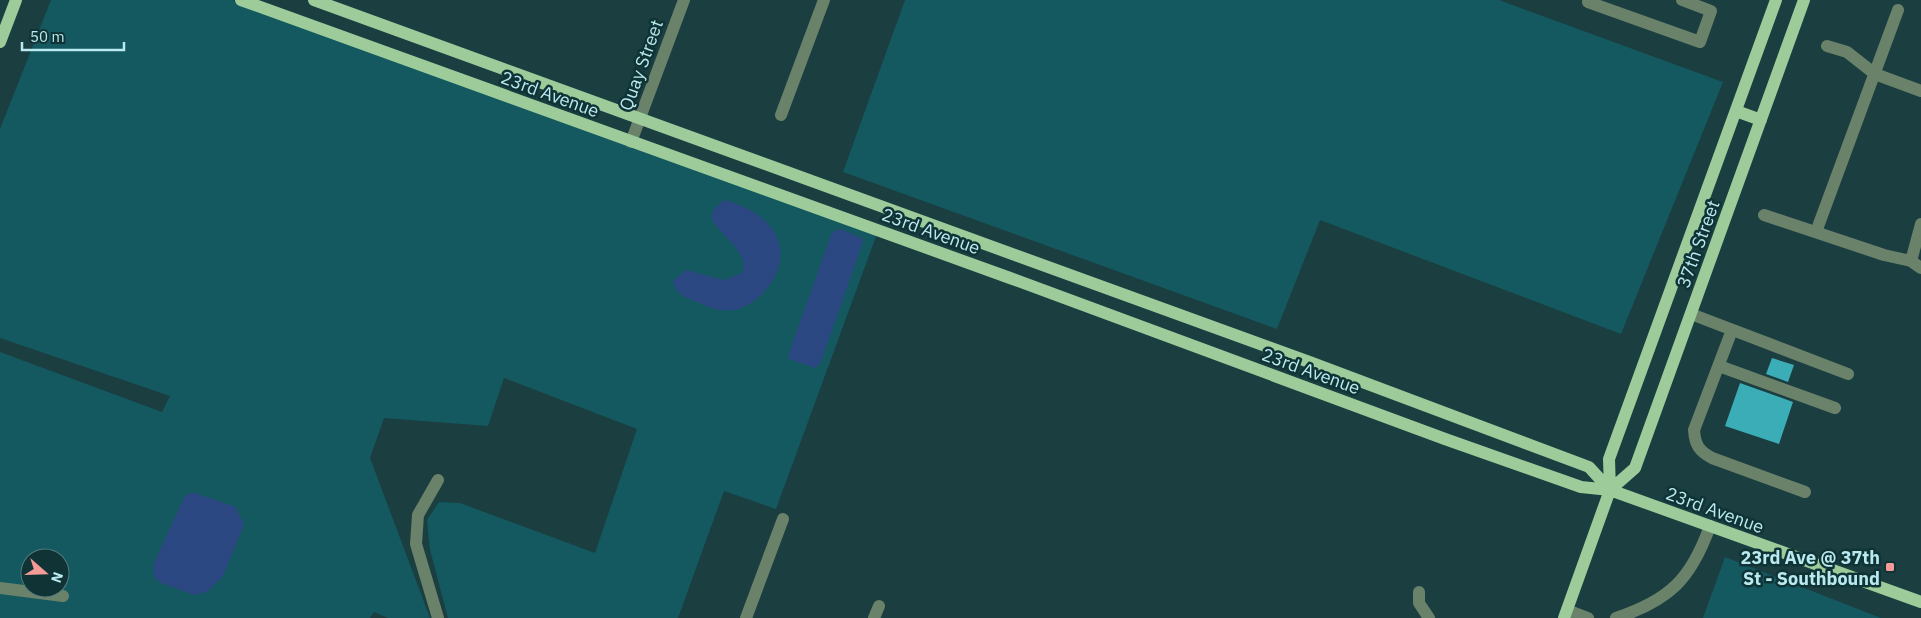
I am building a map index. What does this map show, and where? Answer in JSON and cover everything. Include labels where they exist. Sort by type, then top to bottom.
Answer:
[{"type":"main road","points":[[0,42],[16,0]]},
{"type":"main road","name":"23rd Avenue","points":[[241,0],[1572,484],[1610,490],[1921,602]]},
{"type":"main road","name":"23rd Avenue","points":[[314,0],[1312,363],[1589,467],[1610,490]]},
{"type":"main road","name":"37th Street","points":[[1566,614],[1610,490],[1609,459],[1776,0]]},
{"type":"main road","name":"37th Street","points":[[1610,490],[1635,468],[1804,0]]},
{"type":"main road","points":[[1736,111],[1761,120]]},
{"type":"street","name":"Quay Street","points":[[631,142],[684,0]]},
{"type":"street","points":[[781,115],[824,0]]},
{"type":"street","points":[[1589,0],[1588,2],[1700,42],[1712,11],[1682,0]]},
{"type":"street","points":[[1816,232],[1898,10]]},
{"type":"street","points":[[1827,46],[1847,52],[1875,74],[1921,91]]},
{"type":"street","points":[[1764,216],[1884,256],[1916,264],[1921,224]]},
{"type":"street","points":[[1692,314],[1848,374]]},
{"type":"street","points":[[1732,330],[1694,430],[1694,439],[1700,452],[1712,458],[1805,492]]},
{"type":"street","points":[[1718,366],[1835,408]]},
{"type":"street","points":[[438,480],[418,515],[416,544],[438,618]]},
{"type":"street","points":[[746,618],[783,519]]},
{"type":"street","points":[[1616,618],[1658,598],[1679,585],[1699,556],[1710,526]]},
{"type":"street","points":[[0,588],[20,591]]},
{"type":"street","points":[[1419,592],[1419,603],[1429,618]]},
{"type":"street","points":[[1566,614],[1588,618]]},
{"type":"shaded area","points":[[51,0],[232,0],[878,231],[776,509],[724,491],[678,618],[448,618],[430,550],[427,520],[439,502],[460,503],[595,553],[637,429],[504,378],[488,426],[384,418],[370,458],[430,618],[388,618],[374,612],[370,618],[0,618],[0,352],[162,412],[170,396],[0,338],[0,129]]},
{"type":"shaded area","points":[[905,0],[1499,0],[1723,82],[1621,334],[1320,220],[1277,329],[843,172]]},
{"type":"shaded area","points":[[1725,557],[1881,618],[1703,618]]},
{"type":"water","points":[[724,200],[740,205],[755,213],[767,223],[775,234],[780,247],[780,261],[775,275],[765,291],[755,300],[747,306],[738,309],[719,310],[685,297],[676,289],[673,281],[686,270],[724,280],[742,273],[744,265],[742,258],[711,217],[714,209]]},
{"type":"water","points":[[841,229],[862,238],[863,242],[820,364],[815,368],[789,359],[789,353],[832,232]]},
{"type":"water","points":[[192,492],[236,507],[244,525],[223,576],[207,592],[194,595],[161,583],[154,577],[153,565],[185,496]]},
{"type":"building","points":[[1772,358],[1794,365],[1788,382],[1766,374]]},
{"type":"building","points":[[1740,383],[1793,402],[1779,444],[1725,426]]},
{"type":"place","name":"23rd Ave @ 37th St - Southbound","points":[[1890,567]]}]
